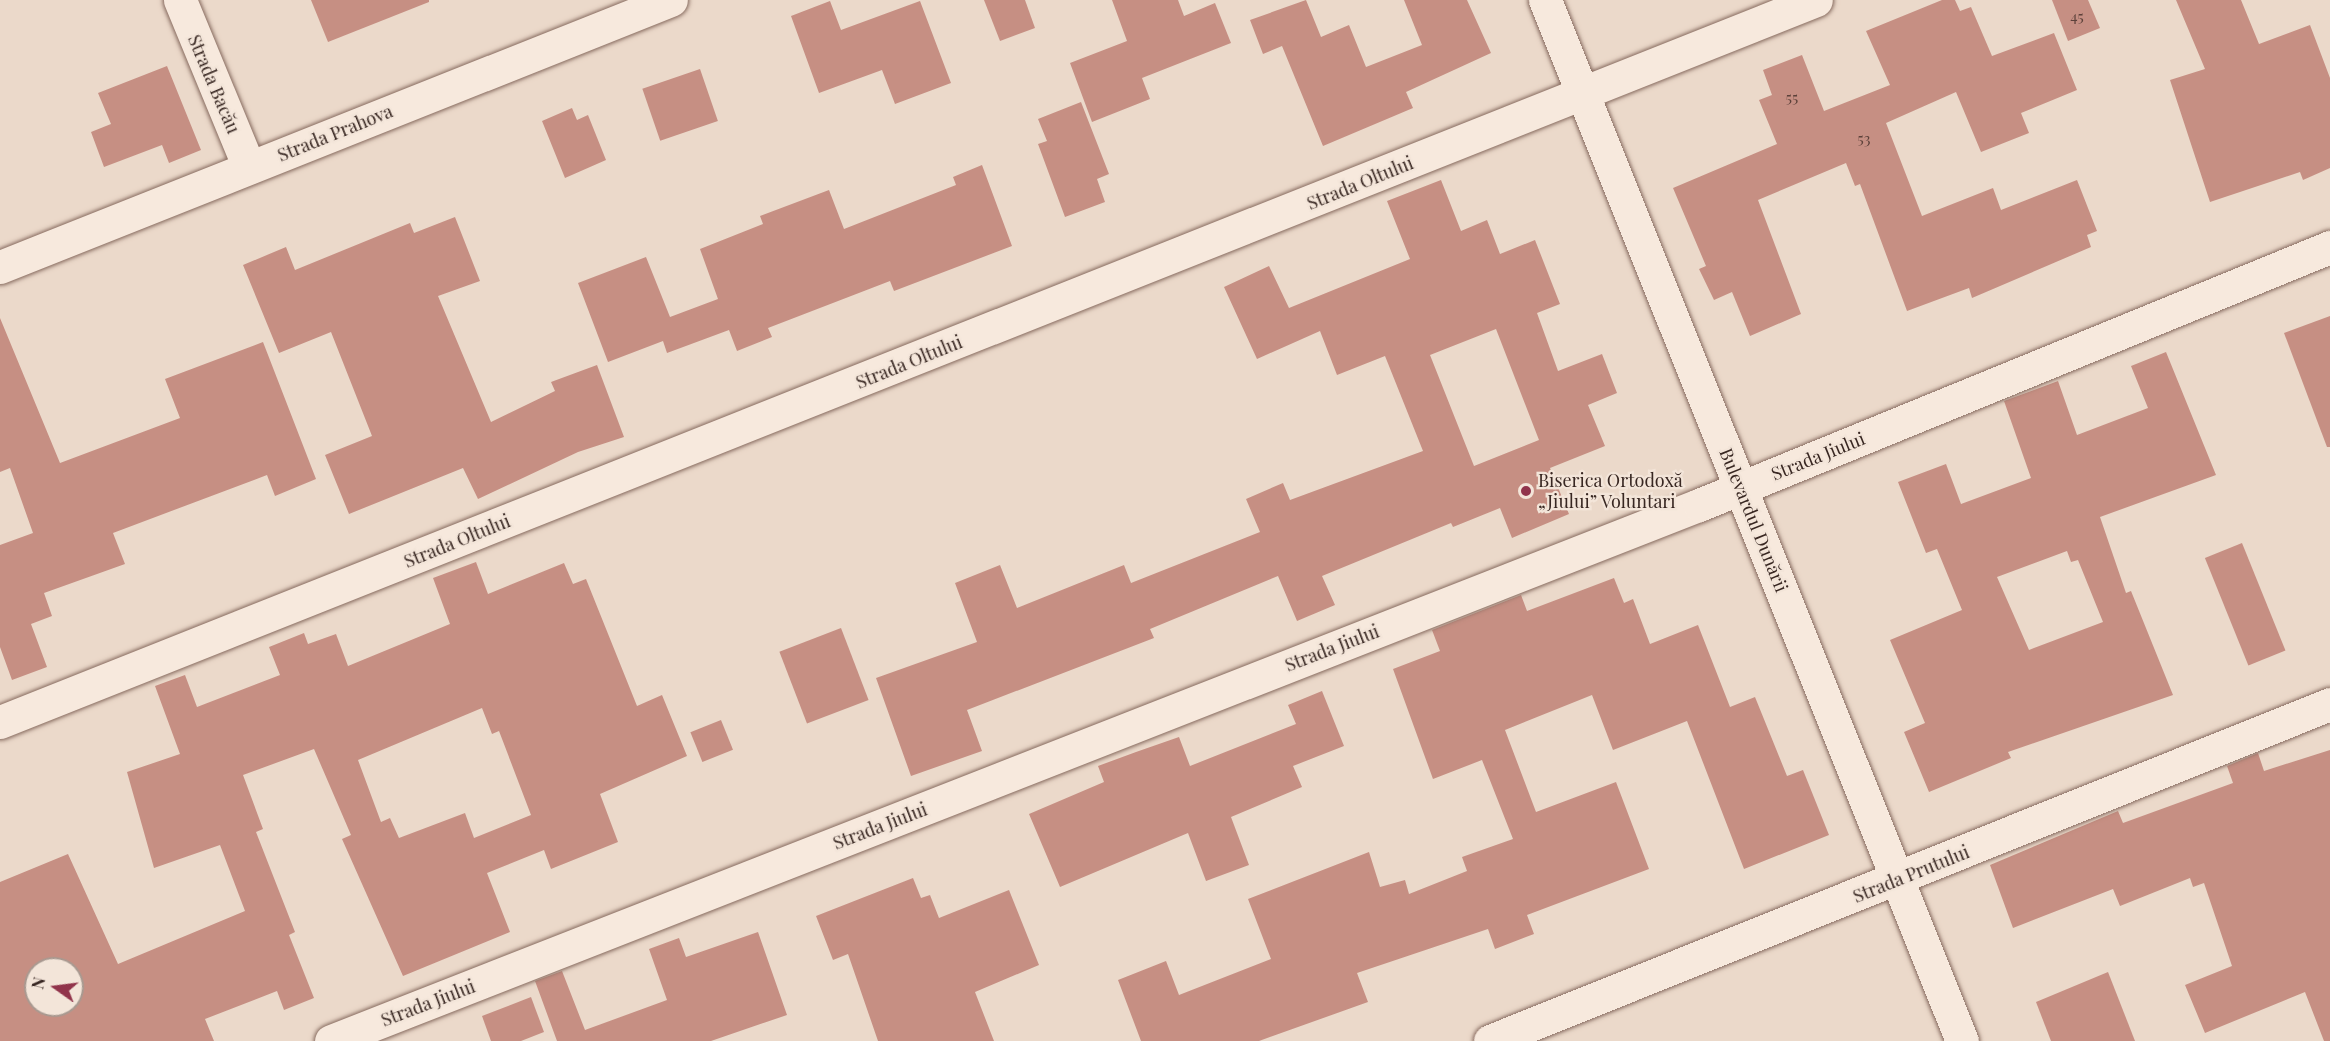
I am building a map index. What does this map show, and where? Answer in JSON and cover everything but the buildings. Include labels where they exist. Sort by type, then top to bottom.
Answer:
[{"type":"street","name":"Strada Bacău","points":[[180,0],[249,167]]},
{"type":"street","name":"Strada Prahova","points":[[0,267],[249,167],[629,8],[671,0]]},
{"type":"street","name":"Bulevardul Dunării","points":[[1545,0],[1962,1041]]},
{"type":"street","name":"Strada Oltului","points":[[0,722],[1583,95],[1816,0]]},
{"type":"street","name":"Strada Jiului","points":[[331,1041],[1741,488],[2330,247]]},
{"type":"street","name":"Strada Prutului","points":[[1490,1041],[2330,704]]},
{"type":"place","name":"Biserica Ortodoxă „Jiului” Voluntari","points":[[1526,491]]}]
